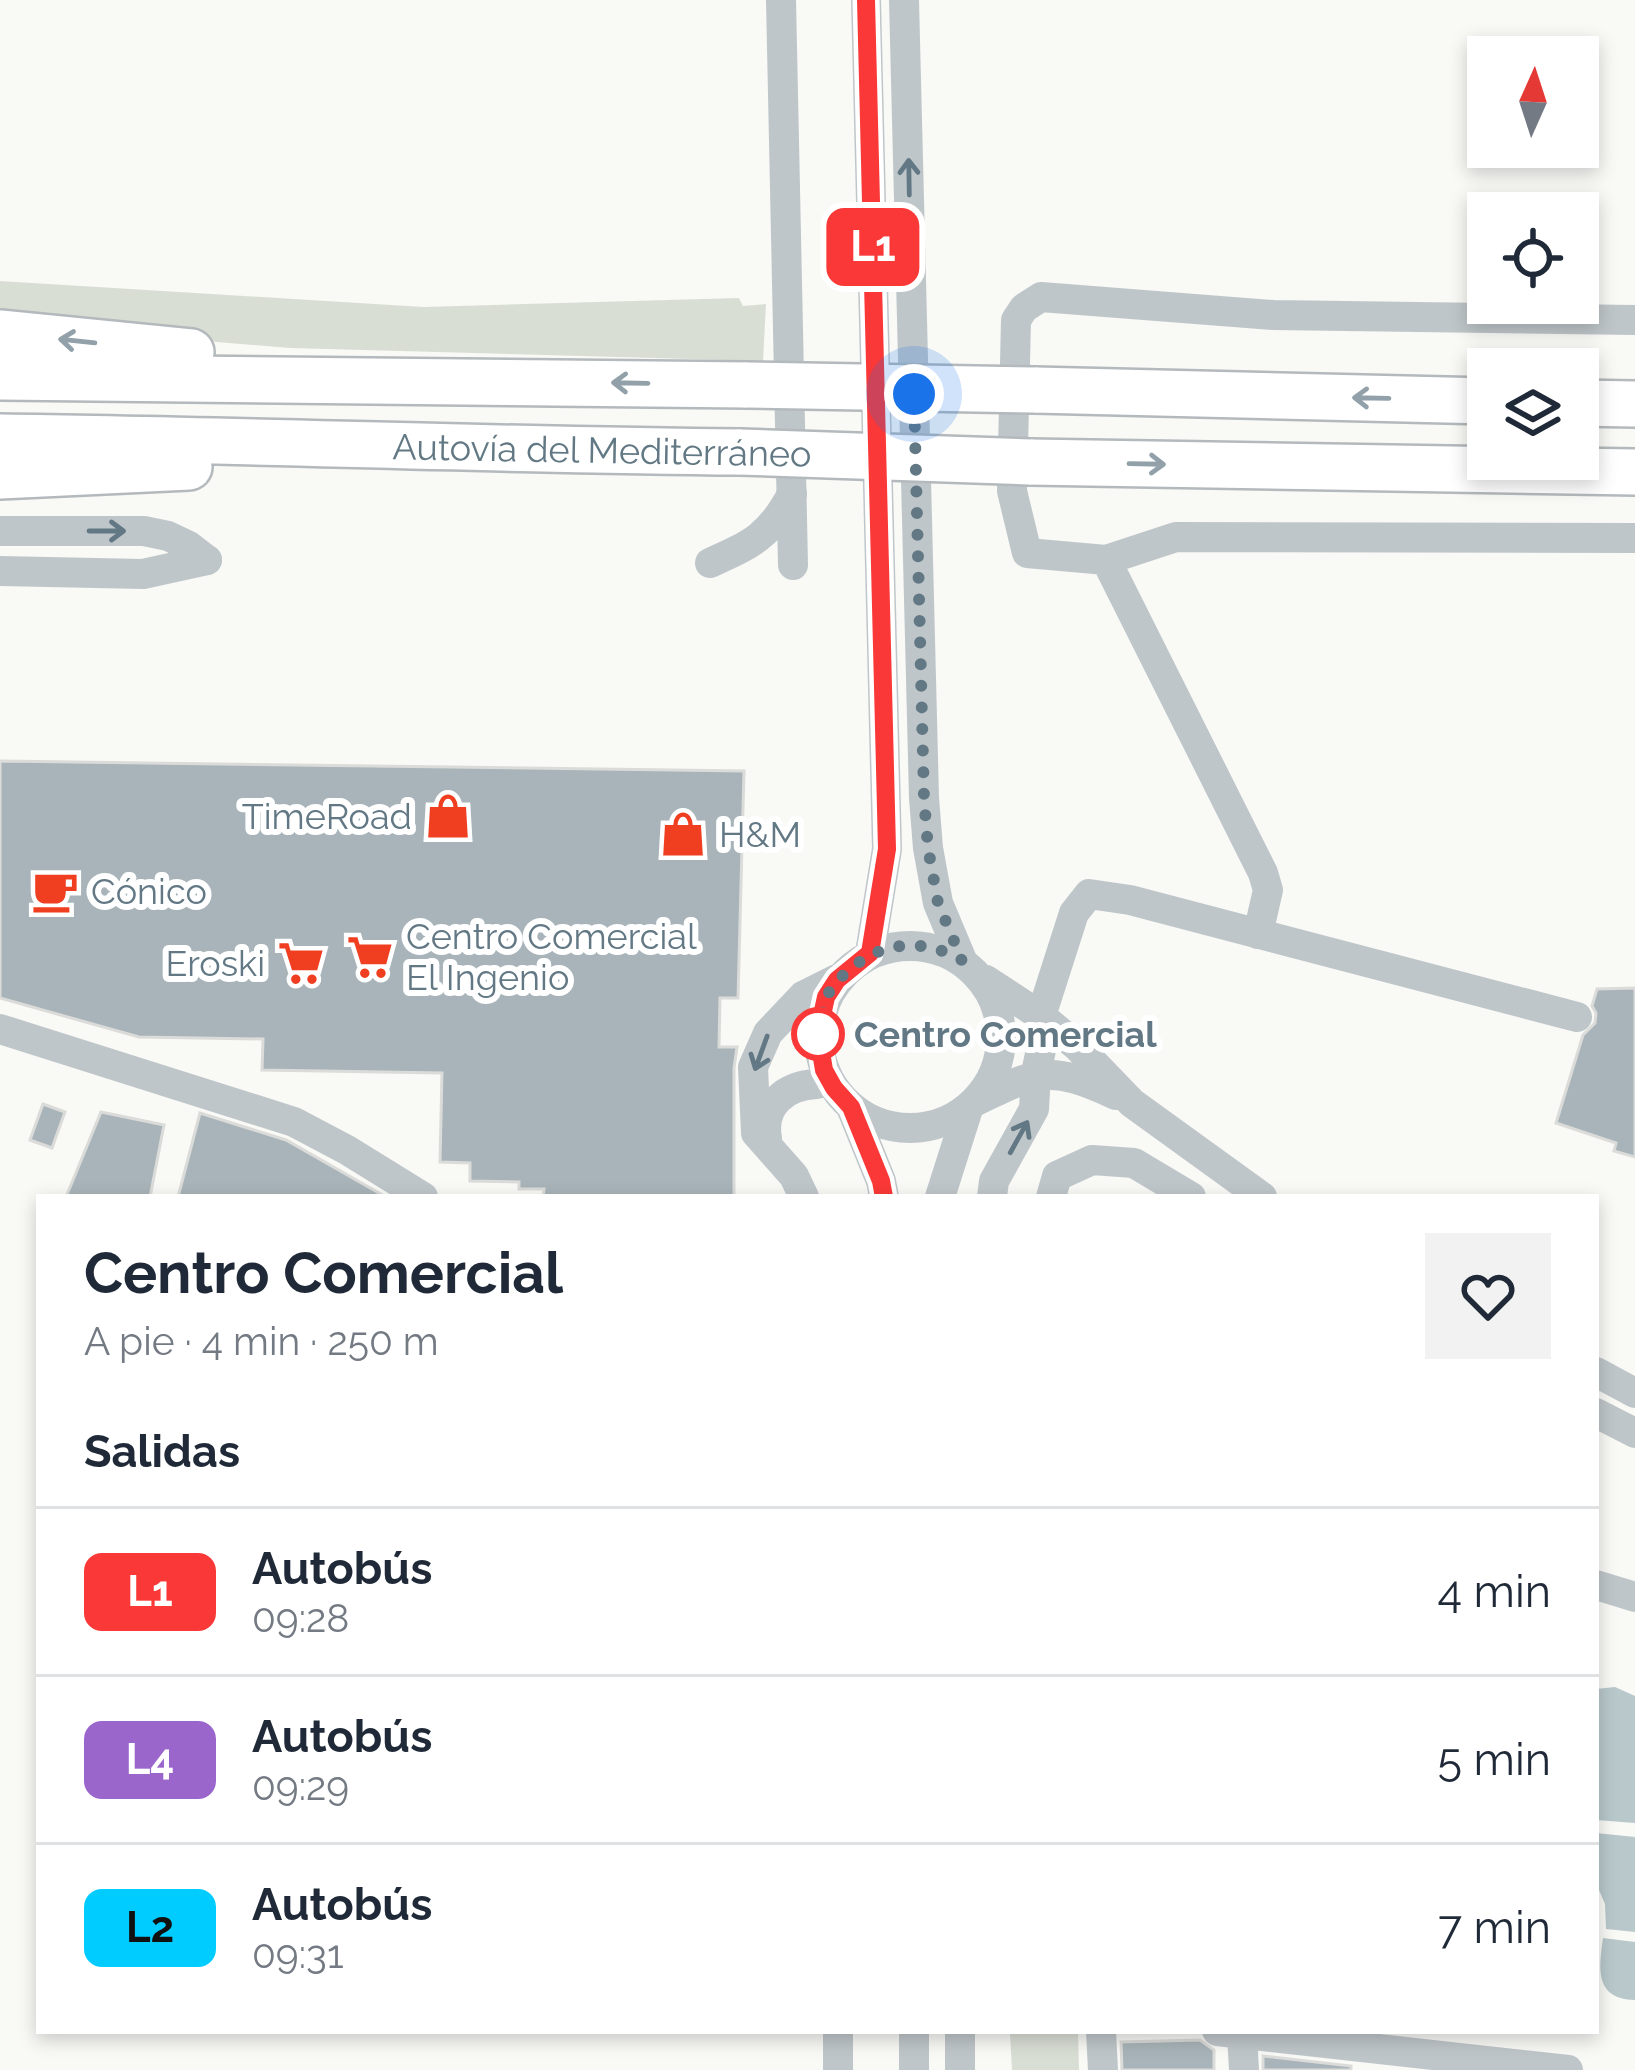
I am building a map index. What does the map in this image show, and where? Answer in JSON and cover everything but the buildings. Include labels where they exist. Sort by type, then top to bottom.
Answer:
[{"type":"highway","points":[[0,333],[486,380]]},
{"type":"highway","name":"Autovía del Mediterráneo","points":[[0,377],[486,380],[1467,399]]},
{"type":"highway","points":[[1599,403],[1635,404]]},
{"type":"highway","name":"Autovía del Mediterráneo","points":[[0,436],[1030,463],[1635,472]]},
{"type":"highway","points":[[0,476],[533,451]]},
{"type":"street","points":[[781,0],[793,565]]},
{"type":"street","points":[[866,0],[887,849],[870,953]]},
{"type":"street","points":[[904,0],[928,848],[938,903],[971,969],[999,1010],[1002,1046],[994,1076],[972,1105],[941,1194]]},
{"type":"street","points":[[1635,320],[1273,315],[1041,297],[1016,320],[1012,491],[1027,553],[1106,560],[1176,537],[1635,538]]},
{"type":"street","points":[[710,563],[751,545],[778,519],[792,494]]},
{"type":"street","points":[[0,531],[144,531],[168,536],[207,560],[142,574],[0,571]]},
{"type":"street","points":[[1106,560],[1263,872],[1268,890],[1258,934]]},
{"type":"street","points":[[992,1194],[994,1181],[1034,1109],[1041,1016],[1074,913],[1089,894],[1130,900],[1577,1016]]},
{"type":"street","points":[[803,1194],[794,1176],[756,1133],[753,1067],[768,1033],[803,996],[837,980],[870,953],[913,944],[948,952],[1041,1016],[1132,1102],[1258,1194]]},
{"type":"street","points":[[837,980],[826,997],[818,1034],[824,1070],[851,1107],[870,1119],[903,1128],[933,1126],[1036,1073],[1078,1078],[1132,1102]]},
{"type":"street","points":[[0,1029],[294,1122],[417,1194]]},
{"type":"street","points":[[774,1155],[764,1120],[772,1105],[801,1084],[817,1084]]},
{"type":"street","points":[[851,1107],[883,1194]]},
{"type":"street","points":[[1052,1194],[1057,1176],[1092,1160],[1134,1163],[1186,1194]]},
{"type":"street","points":[[1599,1374],[1635,1393]]},
{"type":"street","points":[[1599,1414],[1635,1433]]},
{"type":"street","points":[[1599,1586],[1635,1598]]},
{"type":"street","points":[[838,2034],[838,2070]]},
{"type":"street","points":[[914,2034],[914,2070]]},
{"type":"street","points":[[960,2034],[960,2070]]},
{"type":"street","points":[[1101,2034],[1102,2070]]},
{"type":"street","points":[[1231,2034],[1244,2070]]},
{"type":"street","points":[[1242,2034],[1411,2061],[1568,2070]]},
{"type":"shaded area","points":[[0,281],[423,307],[739,298],[743,306],[766,304],[763,361],[290,348],[0,324]]},
{"type":"shaded area","points":[[1615,1687],[1635,1696],[1635,1823],[1599,1820],[1599,1689]]},
{"type":"shaded area","points":[[1599,1833],[1635,1837],[1635,1932],[1606,1929],[1599,1890]]},
{"type":"shaded area","points":[[1603,1938],[1635,1942],[1635,2000],[1606,1988],[1601,1971]]},
{"type":"shaded area","points":[[1010,2034],[1078,2034],[1079,2070],[1012,2070]]},
{"type":"bus line","name":"L1","points":[[866,0],[887,849],[870,953],[837,980],[826,997],[818,1034],[824,1070],[851,1107],[883,1194]]},
{"type":"place","name":"TimeRoad","points":[[448,816]]},
{"type":"place","name":"H&M","points":[[683,834]]},
{"type":"place","name":"Cónico","points":[[55,891]]},
{"type":"place","name":"Centro Comercial El Ingenio","points":[[370,957]]},
{"type":"place","name":"Eroski","points":[[301,963]]},
{"type":"place","name":"Centro Comercial","points":[[818,1034]]},
{"type":"route","points":[[818,1034],[826,997],[837,980],[870,953],[913,944],[962,960],[938,903],[928,848],[914,394]]}]
